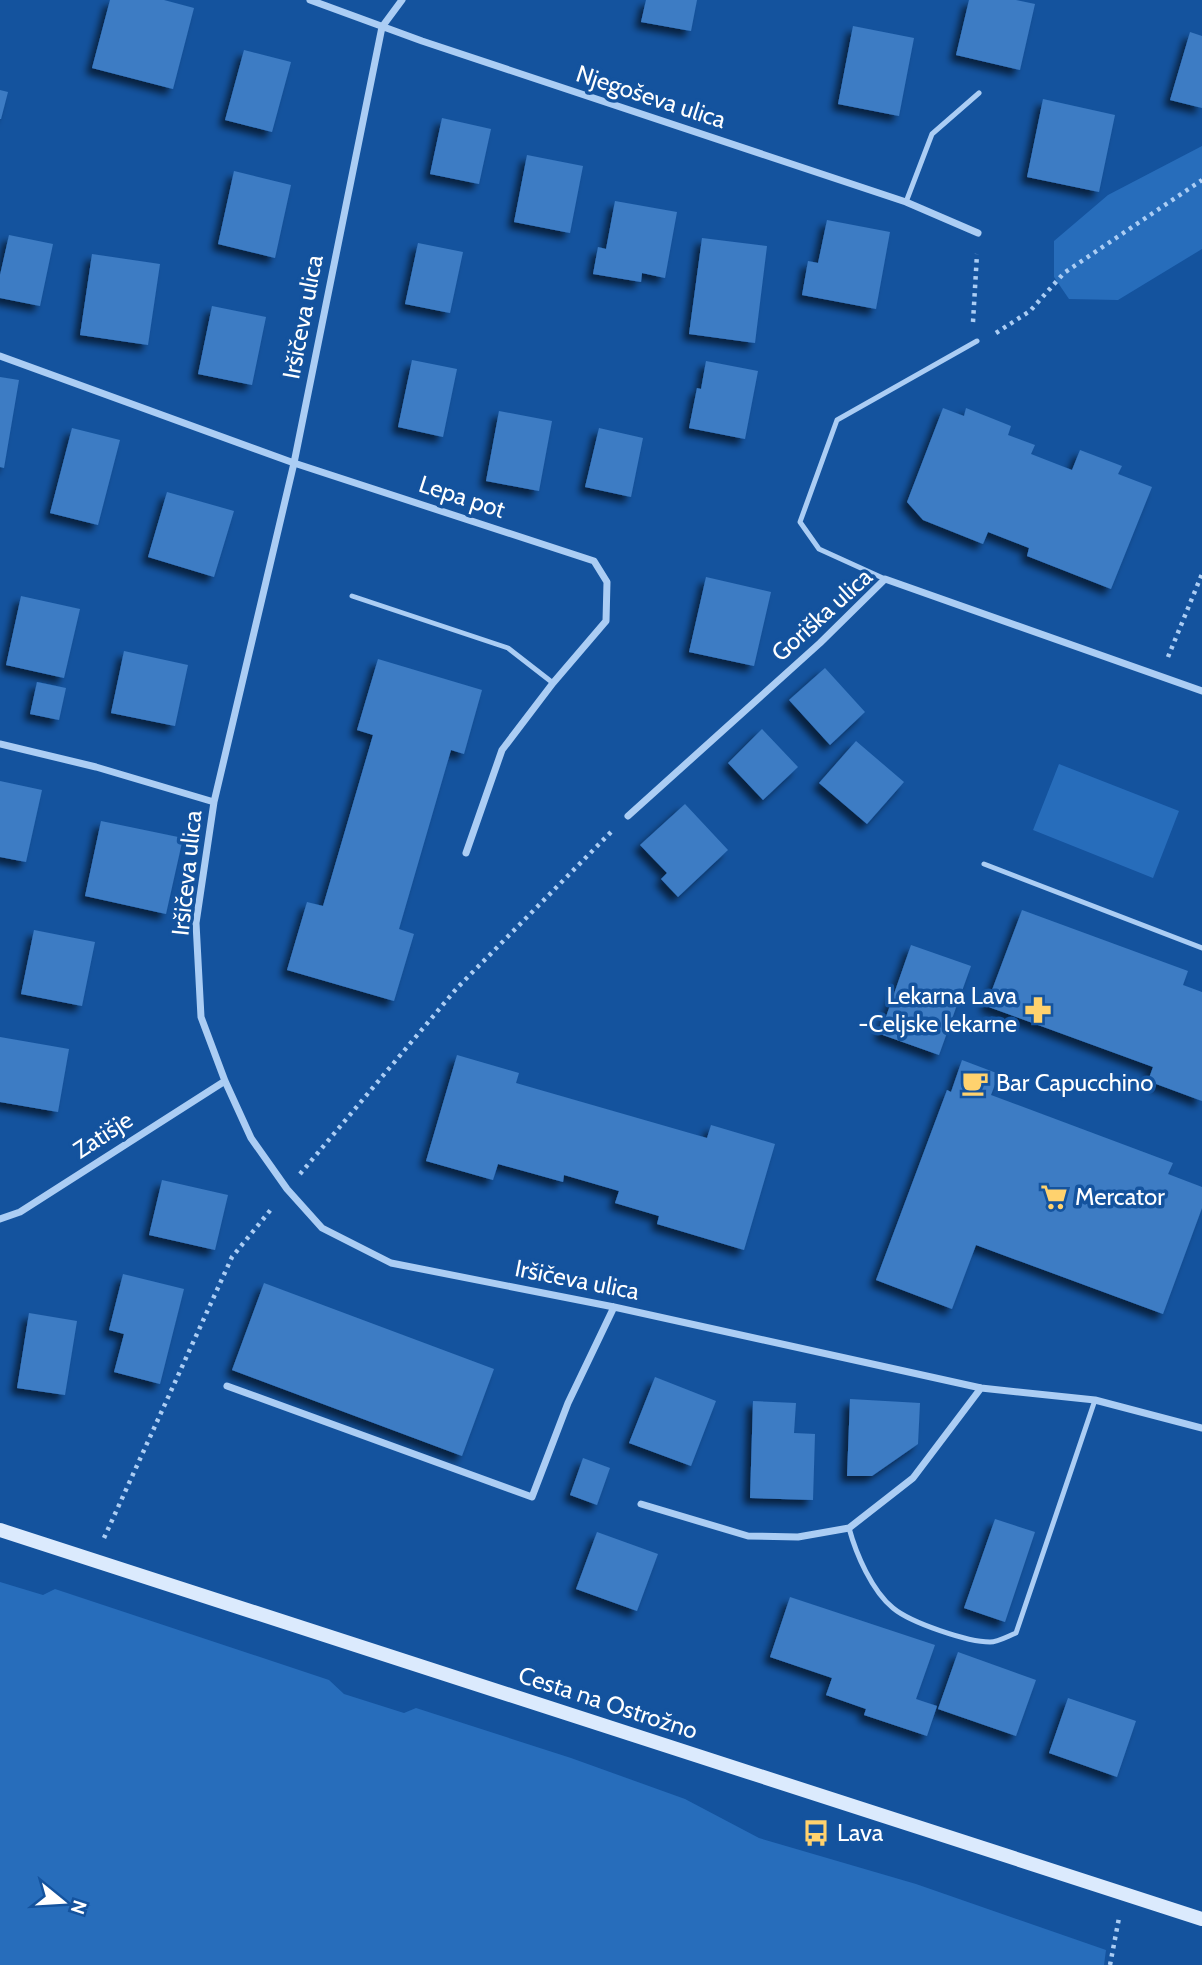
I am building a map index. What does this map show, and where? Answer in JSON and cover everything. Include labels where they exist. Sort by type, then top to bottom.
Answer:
[{"type":"street","name":"Njegoševa ulica","points":[[310,0],[382,27],[906,202],[978,233]]},
{"type":"street","name":"Iršičeva ulica","points":[[402,0],[382,27],[293,463],[214,802],[197,923],[201,1017],[225,1081],[251,1138],[288,1189],[322,1228],[391,1263],[614,1307],[981,1388],[1095,1401],[1202,1428]]},
{"type":"street","name":"Lepa pot","points":[[0,356],[293,463],[594,561],[607,582],[606,621],[553,682],[502,750],[466,853]]},
{"type":"street","name":"Goriška ulica","points":[[628,816],[820,643],[885,579],[1202,691]]},
{"type":"street","points":[[0,744],[96,767],[214,802]]},
{"type":"street","name":"Zatišje","points":[[0,1219],[20,1212],[225,1081]]},
{"type":"street","points":[[227,1386],[532,1497],[568,1403],[614,1307]]},
{"type":"street","points":[[641,1504],[748,1536],[798,1537],[849,1528],[913,1478],[981,1388]]},
{"type":"street","name":"Cesta na Ostrožno","points":[[0,1530],[1202,1919]]},
{"type":"lane","points":[[906,202],[932,134],[979,93]]},
{"type":"lane","points":[[885,579],[819,549],[800,522],[837,420],[977,341]]},
{"type":"lane","points":[[352,596],[508,648],[553,682]]},
{"type":"lane","points":[[985,864],[1202,948]]},
{"type":"lane","points":[[849,1528],[856,1553],[870,1579],[893,1608],[939,1631],[992,1642],[1016,1633],[1095,1401]]},
{"type":"path","points":[[978,233],[973,320],[977,341],[985,341],[1030,311],[1064,273],[1202,180]]},
{"type":"path","points":[[1160,676],[1202,574]]},
{"type":"path","points":[[94,1561],[232,1257],[457,988],[628,816]]},
{"type":"path","points":[[1110,1965],[1124,1894]]},
{"type":"shaded area","points":[[1202,146],[1202,249],[1118,300],[1069,299],[1054,277],[1054,241],[1108,195]]},
{"type":"shaded area","points":[[1059,764],[1179,811],[1153,878],[1033,830]]},
{"type":"shaded area","points":[[0,1582],[43,1595],[55,1589],[329,1680],[344,1694],[404,1713],[416,1708],[571,1758],[685,1799],[759,1838],[916,1884],[1106,1950],[1104,1965],[0,1965]]},
{"type":"building","points":[[110,0],[164,0],[194,8],[173,89],[92,68]]},
{"type":"building","points":[[646,0],[697,0],[691,31],[641,22]]},
{"type":"building","points":[[969,0],[1016,0],[1035,4],[1020,70],[956,55]]},
{"type":"building","points":[[853,26],[914,38],[899,116],[838,104]]},
{"type":"building","points":[[1190,32],[1202,36],[1202,108],[1170,100]]},
{"type":"building","points":[[244,50],[291,62],[272,132],[225,120]]},
{"type":"building","points":[[0,90],[8,92],[1,119],[0,119]]},
{"type":"building","points":[[1043,99],[1115,115],[1099,192],[1027,177]]},
{"type":"building","points":[[442,118],[491,129],[479,184],[430,174]]},
{"type":"building","points":[[527,155],[583,166],[570,233],[514,222]]},
{"type":"building","points":[[234,171],[291,185],[275,258],[218,244]]},
{"type":"building","points":[[615,201],[677,212],[665,278],[642,273],[641,282],[593,274],[598,247],[606,249]]},
{"type":"building","points":[[827,220],[890,232],[876,309],[802,295],[808,261],[818,263]]},
{"type":"building","points":[[9,235],[53,244],[40,306],[0,298],[0,275]]},
{"type":"building","points":[[702,238],[767,246],[755,343],[689,334]]},
{"type":"building","points":[[418,243],[463,252],[450,313],[405,304]]},
{"type":"building","points":[[92,254],[160,264],[148,345],[80,335]]},
{"type":"building","points":[[212,306],[266,317],[252,385],[198,374]]},
{"type":"building","points":[[412,360],[457,369],[443,437],[398,427]]},
{"type":"building","points":[[706,361],[758,371],[745,439],[689,428]]},
{"type":"building","points":[[0,377],[19,380],[4,468],[0,467]]},
{"type":"building","points":[[943,408],[964,416],[966,408],[1011,426],[1008,435],[1035,445],[1031,454],[1072,470],[1080,450],[1122,466],[1118,474],[1152,487],[1111,589],[1027,556],[1029,548],[988,532],[983,544],[923,520],[907,502]]},
{"type":"building","points":[[499,411],[552,421],[539,491],[486,481]]},
{"type":"building","points":[[72,428],[120,440],[98,525],[50,513]]},
{"type":"building","points":[[599,428],[643,438],[631,497],[585,487]]},
{"type":"building","points":[[167,492],[234,511],[214,577],[148,557]]},
{"type":"building","points":[[706,577],[771,592],[754,666],[689,652]]},
{"type":"building","points":[[21,596],[80,609],[64,678],[6,665]]},
{"type":"building","points":[[124,651],[188,665],[175,726],[111,713]]},
{"type":"building","points":[[378,659],[482,690],[464,754],[451,750],[399,929],[414,934],[394,1001],[287,970],[307,902],[323,906],[373,735],[357,730]]},
{"type":"building","points":[[825,668],[865,712],[830,745],[789,700]]},
{"type":"building","points":[[37,682],[66,688],[59,720],[30,714]]},
{"type":"building","points":[[762,729],[798,767],[763,800],[728,763]]},
{"type":"building","points":[[856,741],[904,782],[867,824],[819,783]]},
{"type":"building","points":[[0,781],[42,790],[26,862],[0,857]]},
{"type":"building","points":[[685,804],[728,850],[678,897],[661,879],[667,873],[640,845]]},
{"type":"building","points":[[101,821],[183,838],[166,914],[85,896]]},
{"type":"building","points":[[1022,910],[1188,971],[1183,985],[1202,992],[1202,1101],[1148,1081],[1153,1067],[986,1006]]},
{"type":"building","points":[[34,930],[95,942],[82,1006],[21,994]]},
{"type":"building","points":[[911,945],[971,966],[939,1055],[880,1034]]},
{"type":"building","points":[[0,1037],[69,1049],[58,1112],[0,1102]]},
{"type":"building","points":[[457,1055],[519,1073],[516,1083],[707,1138],[711,1125],[775,1144],[744,1250],[657,1224],[659,1216],[615,1203],[619,1191],[564,1175],[563,1182],[498,1164],[493,1180],[426,1161]]},
{"type":"building","name":"Mercator","points":[[962,1060],[999,1074],[991,1095],[1173,1163],[1168,1174],[1202,1187],[1202,1208],[1163,1314],[976,1245],[952,1309],[876,1280],[947,1090],[951,1092]]},
{"type":"building","points":[[162,1180],[228,1195],[215,1250],[149,1235]]},
{"type":"building","points":[[123,1274],[184,1289],[160,1384],[114,1372],[124,1334],[109,1330]]},
{"type":"building","points":[[264,1283],[494,1369],[462,1456],[232,1370]]},
{"type":"building","points":[[29,1313],[77,1321],[65,1395],[17,1388]]},
{"type":"building","points":[[655,1377],[716,1401],[691,1466],[629,1443]]},
{"type":"building","points":[[850,1399],[920,1403],[918,1444],[872,1476],[847,1476]]},
{"type":"building","points":[[753,1401],[796,1403],[794,1433],[815,1434],[813,1500],[750,1498]]},
{"type":"building","points":[[583,1458],[610,1468],[597,1505],[570,1495]]},
{"type":"building","points":[[995,1519],[1035,1532],[1005,1622],[964,1608]]},
{"type":"building","points":[[597,1532],[658,1554],[637,1611],[576,1589]]},
{"type":"building","points":[[790,1597],[935,1645],[916,1699],[937,1706],[927,1736],[864,1715],[866,1709],[826,1695],[832,1678],[770,1657]]},
{"type":"building","points":[[958,1652],[1036,1680],[1016,1736],[938,1709]]},
{"type":"building","points":[[1068,1698],[1136,1721],[1117,1777],[1049,1753]]},
{"type":"place","name":"Lekarna Lava -Celjske lekarne","points":[[1038,1010]]},
{"type":"place","name":"Bar Capucchino","points":[[975,1083]]},
{"type":"place","name":"Mercator","points":[[1054,1197]]},
{"type":"place","name":"Lava","points":[[816,1833]]}]
